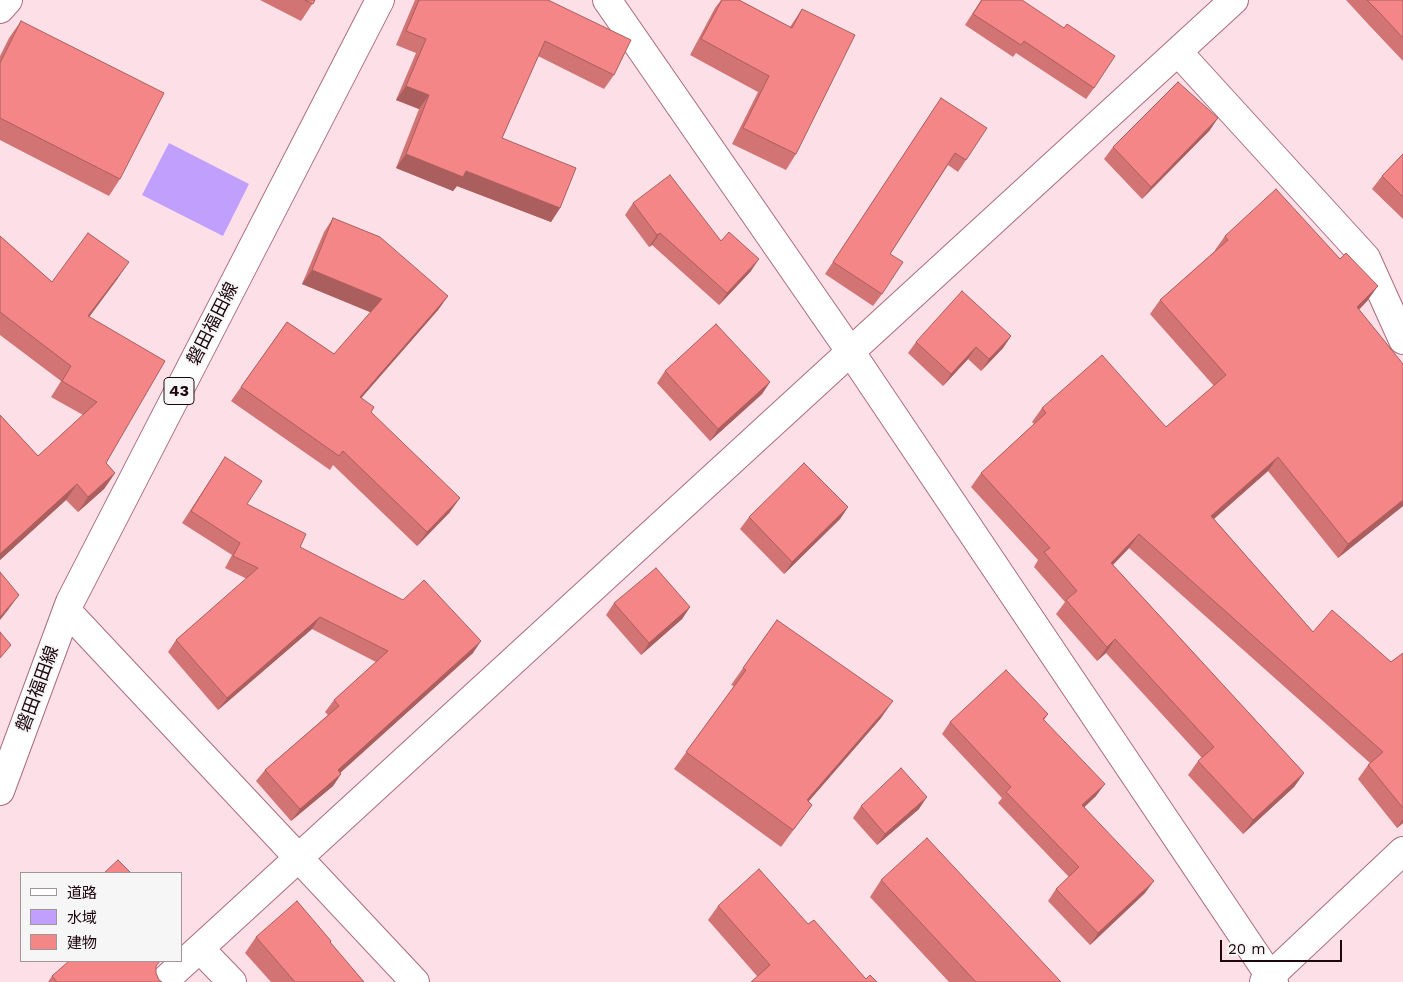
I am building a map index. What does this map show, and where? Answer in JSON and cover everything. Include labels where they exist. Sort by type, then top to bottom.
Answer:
[{"type":"street","points":[[0,8],[8,0]]},
{"type":"street","name":"磐田福田線","points":[[0,791],[75,593],[380,0]]},
{"type":"street","points":[[607,0],[850,352],[1269,980],[1403,851]]},
{"type":"street","points":[[163,982],[1234,0]]},
{"type":"street","points":[[1178,52],[1366,258],[1403,340]]},
{"type":"street","points":[[67,611],[415,982]]},
{"type":"street","points":[[200,949],[232,982]]},
{"type":"water","points":[[169,143],[249,184],[223,236],[142,195]]},
{"type":"building","points":[[305,0],[315,0],[313,4]]},
{"type":"building","points":[[419,0],[548,0],[631,40],[614,75],[545,41],[502,138],[576,168],[560,208],[466,171],[463,177],[406,154],[429,95],[406,86],[426,39],[406,31]]},
{"type":"building","points":[[722,0],[739,0],[792,28],[802,9],[855,35],[796,154],[743,128],[769,76],[701,39]]},
{"type":"building","points":[[982,0],[1022,0],[1064,28],[1067,24],[1115,56],[1094,88],[1024,41],[1021,45],[973,14]]},
{"type":"building","points":[[1367,0],[1403,0],[1403,38],[1378,11]]},
{"type":"building","points":[[21,21],[164,93],[120,179],[0,118],[0,63]]},
{"type":"building","points":[[1178,82],[1218,118],[1151,187],[1113,147]]},
{"type":"building","points":[[941,98],[987,128],[966,160],[955,153],[890,254],[903,262],[882,294],[833,262]]},
{"type":"building","points":[[1403,154],[1403,197],[1382,176]]},
{"type":"building","points":[[670,175],[721,241],[729,232],[759,259],[727,293],[660,233],[657,235],[633,203]]},
{"type":"building","points":[[1276,189],[1340,259],[1346,253],[1378,286],[1357,307],[1403,364],[1403,500],[1348,544],[1278,457],[1211,516],[1313,632],[1332,610],[1391,662],[1403,653],[1403,808],[1368,765],[1383,752],[1139,534],[1111,563],[1304,773],[1253,820],[1198,761],[1214,747],[1115,639],[1107,647],[1066,600],[1077,591],[1044,552],[1050,548],[981,473],[1046,413],[1042,408],[1102,355],[1166,427],[1226,375],[1160,300],[1228,240],[1225,236]]},
{"type":"building","points":[[333,218],[380,237],[448,296],[360,397],[374,407],[371,412],[460,498],[427,532],[343,451],[339,456],[241,387],[287,322],[334,354],[382,299],[312,270]]},
{"type":"building","points":[[88,233],[129,262],[88,316],[165,361],[106,463],[115,473],[88,497],[77,484],[0,554],[0,415],[38,456],[97,402],[62,381],[71,366],[0,312],[0,236],[52,282]]},
{"type":"building","points":[[962,291],[1011,336],[989,359],[976,347],[951,374],[916,342]]},
{"type":"building","points":[[716,324],[770,382],[718,429],[665,371]]},
{"type":"building","points":[[225,457],[262,481],[247,504],[306,534],[300,547],[403,600],[424,580],[481,641],[338,770],[341,774],[300,809],[265,770],[339,706],[334,700],[388,651],[320,617],[227,698],[176,640],[258,568],[233,556],[240,543],[191,511]]},
{"type":"building","points":[[804,463],[848,507],[792,562],[749,517]]},
{"type":"building","points":[[656,568],[690,607],[649,643],[614,603]]},
{"type":"building","points":[[0,572],[19,595],[0,617]]},
{"type":"building","points":[[777,620],[893,701],[807,800],[812,805],[793,830],[686,752],[746,670],[743,668]]},
{"type":"building","points":[[0,632],[11,645],[0,658]]},
{"type":"building","points":[[1006,670],[1048,714],[1043,719],[1105,784],[1082,805],[1154,881],[1098,933],[1056,889],[1079,867],[1006,792],[1011,787],[950,722]]},
{"type":"building","points":[[901,768],[927,797],[885,834],[861,806]]},
{"type":"building","points":[[927,838],[1061,982],[976,982],[881,880]]},
{"type":"building","points":[[118,860],[130,872],[105,872]]},
{"type":"building","points":[[759,869],[808,924],[814,920],[866,979],[870,975],[877,982],[751,982],[770,965],[718,906]]},
{"type":"building","points":[[297,901],[364,982],[295,982],[256,937]]},
{"type":"building","points":[[68,962],[159,962],[156,966],[156,973],[162,982],[57,982],[52,976]]}]
